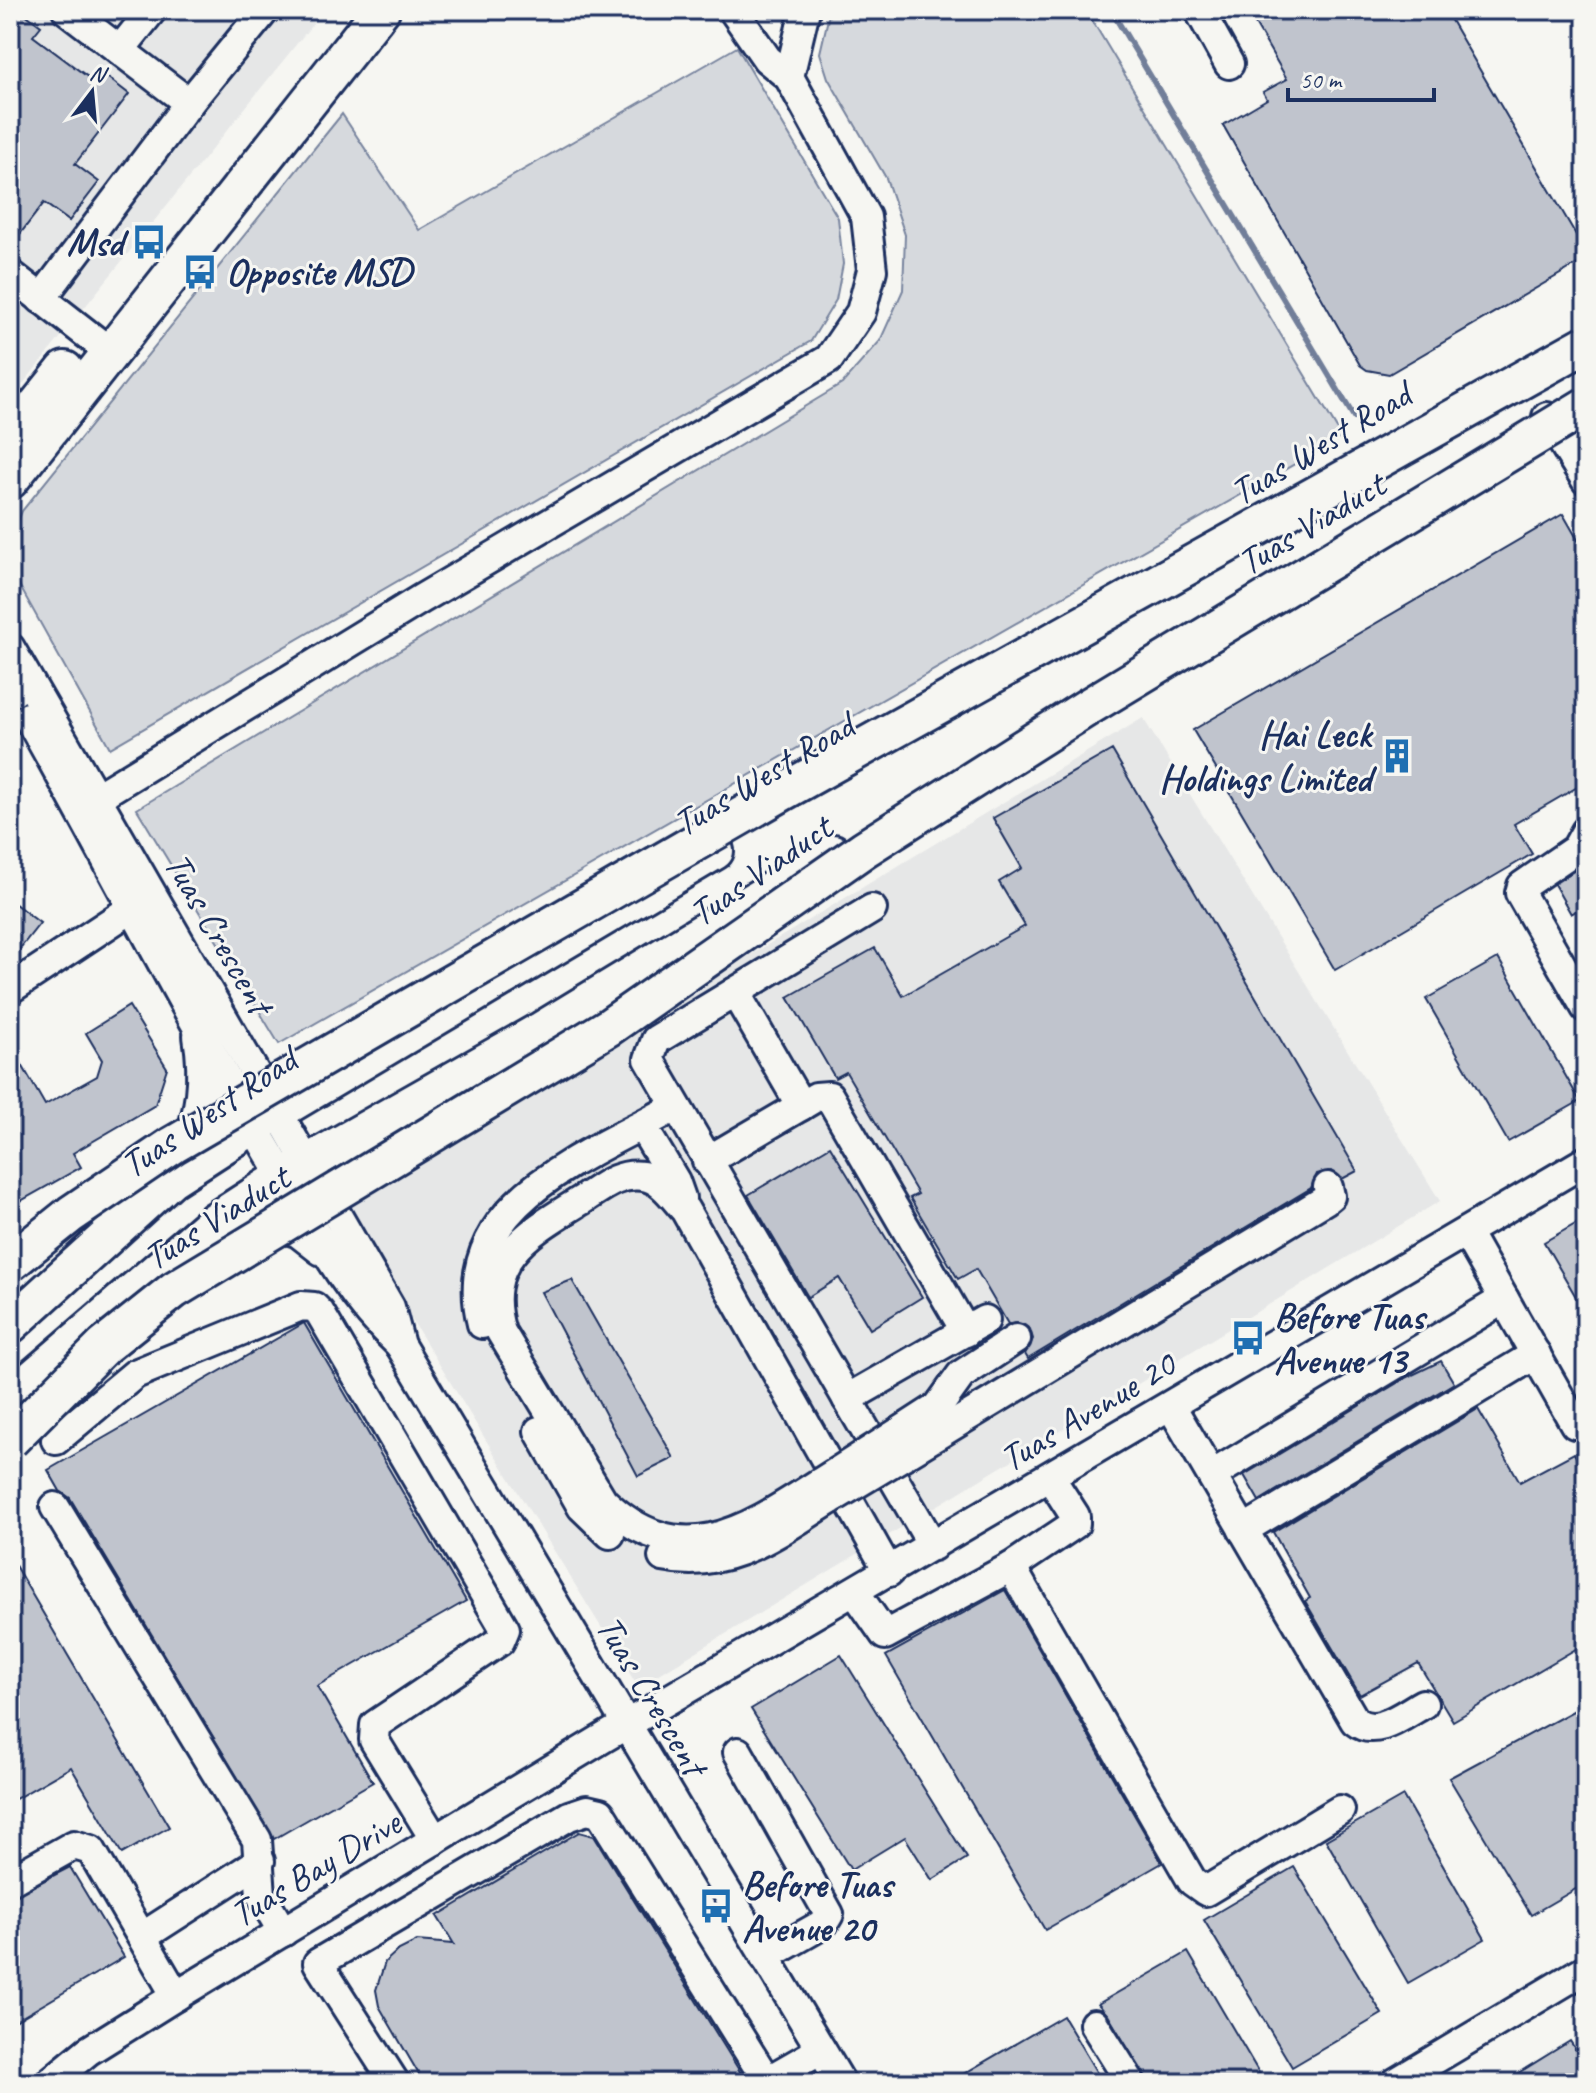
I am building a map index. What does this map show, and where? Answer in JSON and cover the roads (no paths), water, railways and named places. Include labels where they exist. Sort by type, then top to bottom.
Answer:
[{"type":"main road","points":[[10,480],[100,345],[353,10]]},
{"type":"main road","points":[[10,439],[100,345],[381,10]]},
{"type":"main road","name":"Tuas West Road","points":[[10,1325],[171,1179],[266,1118],[1586,333]]},
{"type":"main road","name":"Tuas Viaduct","points":[[10,1263],[71,1214],[173,1145],[781,793],[1586,344]]},
{"type":"main road","points":[[10,1398],[215,1221],[295,1170],[542,1030],[1586,395]]},
{"type":"main road","name":"Tuas Viaduct","points":[[10,1440],[104,1346],[174,1290],[609,1027],[864,849],[1075,715],[1586,406]]},
{"type":"main road","points":[[171,1179],[188,1151],[202,1111],[207,1070],[202,1036]]},
{"type":"main road","points":[[215,1221],[244,1216],[273,1218],[300,1229],[323,1247]]},
{"type":"street","points":[[67,10],[189,103]]},
{"type":"street","points":[[120,50],[152,10]]},
{"type":"street","points":[[41,299],[189,103],[265,10]]},
{"type":"street","points":[[97,797],[421,599],[829,359],[861,312],[872,270],[866,217],[789,77],[767,59],[733,10]]},
{"type":"street","points":[[789,77],[805,10]]},
{"type":"street","points":[[1199,10],[1229,64]]},
{"type":"street","points":[[10,274],[100,345]]},
{"type":"street","points":[[1547,417],[1586,480]]},
{"type":"street","name":"Tuas Crescent","points":[[10,648],[97,797],[202,1036],[266,1118]]},
{"type":"street","name":"Tuas Crescent","points":[[11,686],[143,900],[295,1170],[390,1307],[400,1345],[841,2083]]},
{"type":"street","points":[[1586,831],[1579,846],[1522,886],[1520,893],[1575,964],[1586,1008]]},
{"type":"street","points":[[10,989],[143,900]]},
{"type":"street","points":[[872,909],[656,1040],[651,1046],[649,1059],[933,1546]]},
{"type":"street","points":[[735,992],[801,1106]]},
{"type":"street","points":[[707,1161],[816,1097],[829,1096],[975,1326],[847,1399]]},
{"type":"street","points":[[675,1107],[531,1188],[505,1214],[489,1240],[479,1280],[478,1310],[485,1338],[582,1507],[612,1536],[647,1553],[682,1561],[716,1560],[748,1549],[826,1490],[897,1446],[1325,1200],[1330,1196],[1328,1187]]},
{"type":"street","points":[[642,1126],[675,1181],[685,1210],[889,1572]]},
{"type":"street","name":"Tuas Avenue 20","points":[[626,1727],[1586,1161]]},
{"type":"street","name":"Tuas Crescent","points":[[295,1170],[323,1247],[367,1315],[400,1345]]},
{"type":"street","points":[[685,1210],[661,1183],[643,1176],[618,1178],[526,1234],[512,1249],[499,1283],[497,1320],[501,1332],[603,1501],[625,1521],[656,1536],[683,1542],[714,1539],[738,1532],[826,1490]]},
{"type":"street","points":[[1466,1232],[1575,1424]]},
{"type":"street","points":[[1212,1475],[1504,1299]]},
{"type":"street","points":[[56,1440],[135,1374],[301,1306],[314,1307],[320,1313],[505,1629],[500,1641],[375,1725],[374,1740],[435,1840]]},
{"type":"street","points":[[897,1446],[938,1407],[961,1375],[1016,1339]]},
{"type":"street","points":[[1243,1530],[1536,1354]]},
{"type":"street","points":[[1171,1406],[1355,1721],[1365,1727],[1379,1727],[1423,1704]]},
{"type":"street","points":[[855,1592],[885,1635],[1011,1567],[1075,1524],[1075,1516],[1050,1477]]},
{"type":"street","points":[[55,1507],[257,1840],[261,1895],[283,1932]]},
{"type":"street","points":[[1011,1567],[1199,1888],[1206,1891],[1340,1810]]},
{"type":"street","name":"Tuas Bay Drive","points":[[49,2083],[88,2051],[176,1996],[626,1727]]},
{"type":"street","points":[[738,1752],[829,1914],[823,1924],[765,1957]]},
{"type":"street","points":[[395,2083],[318,1963],[569,1816],[587,1810],[600,1813],[765,2082],[821,2050]]},
{"type":"street","points":[[10,1881],[74,1845],[86,1846],[176,1996]]},
{"type":"street","points":[[142,1937],[260,1861]]},
{"type":"street","points":[[373,1878],[397,1915]]},
{"type":"street","points":[[1395,2083],[1586,1969]]},
{"type":"street","points":[[1094,2024],[1131,2083]]},
{"type":"waterway","points":[[1111,10],[1354,417]]},
{"type":"place","name":"Msd","points":[[149,242]]},
{"type":"place","name":"Opposite MSD","points":[[200,272]]},
{"type":"place","name":"Hai Leck Holdings Limited","points":[[1397,756]]},
{"type":"place","name":"Before Tuas Avenue 13","points":[[1248,1338]]},
{"type":"place","name":"Before Tuas Avenue 20","points":[[716,1906]]}]
